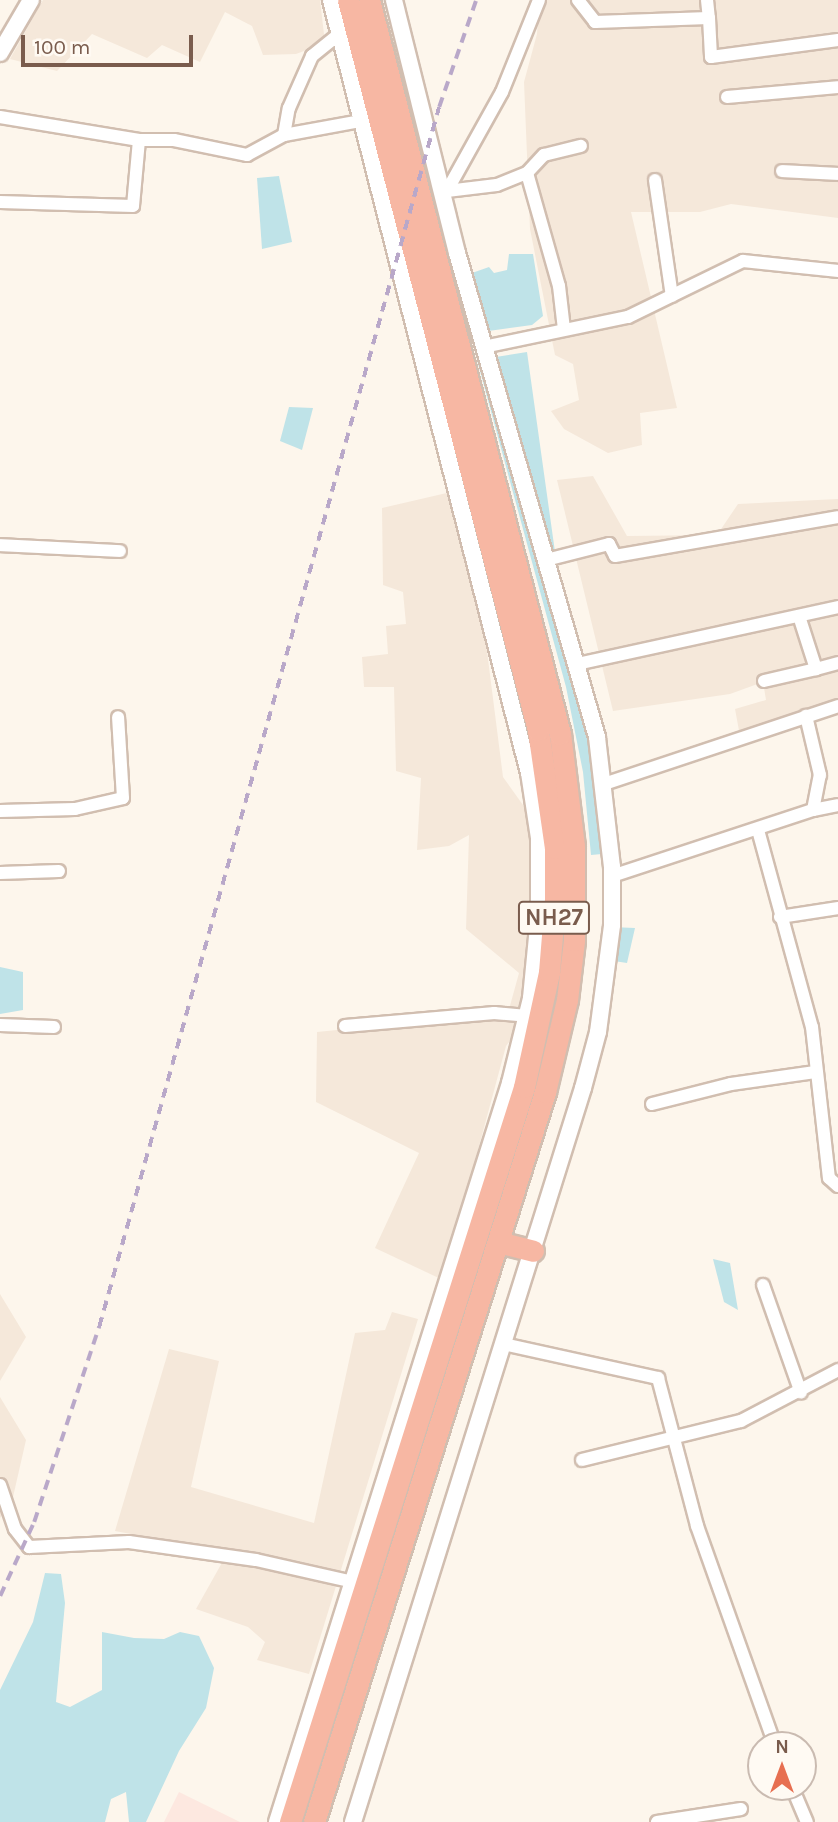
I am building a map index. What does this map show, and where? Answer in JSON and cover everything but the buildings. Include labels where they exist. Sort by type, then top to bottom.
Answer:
[{"type":"highway","name":"NH27","points":[[290,1822],[524,1087],[549,972],[555,899],[555,848],[538,730],[348,0]]},
{"type":"highway","name":"NH27","points":[[314,1822],[545,1092],[567,1000],[575,906],[571,808],[546,671],[456,349],[369,0]]},
{"type":"highway","points":[[498,1241],[533,1251]]},
{"type":"street","points":[[0,52],[31,0]]},
{"type":"street","points":[[277,1822],[354,1582],[527,1016],[539,916],[539,838],[529,773],[331,0]]},
{"type":"street","points":[[353,1822],[533,1251],[598,1032],[612,876],[604,784],[577,664],[484,347],[394,0]]},
{"type":"street","points":[[445,195],[502,92],[539,0]]},
{"type":"street","points":[[578,0],[595,22],[709,18]]},
{"type":"street","points":[[707,0],[711,57],[838,40]]},
{"type":"street","points":[[284,135],[289,108],[312,56],[339,34]]},
{"type":"street","points":[[727,97],[838,87]]},
{"type":"street","points":[[0,117],[139,140],[174,140],[247,155],[284,135],[360,121]]},
{"type":"street","points":[[0,202],[133,206],[139,140]]},
{"type":"street","points":[[445,195],[472,191],[527,173],[544,155],[581,146]]},
{"type":"street","points":[[782,171],[838,174]]},
{"type":"street","points":[[527,173],[559,286],[564,329]]},
{"type":"street","points":[[655,180],[672,296]]},
{"type":"street","points":[[484,347],[628,317],[743,261],[838,271]]},
{"type":"street","points":[[546,560],[609,544],[615,556],[838,517]]},
{"type":"street","points":[[0,545],[120,551]]},
{"type":"street","points":[[577,664],[838,607]]},
{"type":"street","points":[[799,616],[816,669]]},
{"type":"street","points":[[764,681],[838,663]]},
{"type":"street","points":[[604,784],[838,706]]},
{"type":"street","points":[[806,716],[820,775],[813,810]]},
{"type":"street","points":[[0,811],[75,809],[123,798],[118,717]]},
{"type":"street","points":[[612,876],[813,810],[838,805]]},
{"type":"street","points":[[758,830],[812,1027],[829,1178],[838,1186]]},
{"type":"street","points":[[0,873],[59,871]]},
{"type":"street","points":[[780,917],[838,908]]},
{"type":"street","points":[[345,1026],[494,1013],[527,1016]]},
{"type":"street","points":[[0,1025],[54,1027]]},
{"type":"street","points":[[652,1104],[731,1084],[815,1072]]},
{"type":"street","points":[[763,1285],[801,1393]]},
{"type":"street","points":[[503,1345],[658,1378],[677,1440],[697,1526],[770,1731]]},
{"type":"street","points":[[582,1460],[677,1440],[741,1421],[801,1393],[838,1370]]},
{"type":"street","points":[[0,1485],[15,1529],[29,1547],[130,1542],[256,1560],[354,1582]]},
{"type":"street","points":[[798,1801],[807,1822]]},
{"type":"street","points":[[657,1822],[741,1809]]},
{"type":"shaded area","points":[[43,0],[320,0],[325,43],[296,54],[263,55],[252,26],[225,12],[200,62],[162,45],[147,58],[92,34],[57,71],[10,59]]},
{"type":"shaded area","points":[[539,0],[838,0],[838,218],[731,204],[700,212],[631,212],[677,408],[640,413],[642,445],[608,453],[564,429],[551,411],[579,400],[573,364],[555,355],[530,229],[524,82],[537,34]]},
{"type":"shaded area","points":[[593,476],[627,536],[717,535],[738,504],[838,499],[838,706],[740,736],[735,709],[766,700],[763,682],[730,694],[613,711],[557,480]]},
{"type":"shaded area","points":[[451,492],[481,604],[503,777],[545,836],[533,1010],[506,1046],[443,1280],[375,1248],[419,1153],[316,1102],[317,1032],[508,1013],[519,973],[466,929],[469,835],[449,846],[417,850],[421,778],[396,771],[394,687],[364,687],[362,657],[388,654],[386,626],[406,624],[403,592],[383,585],[382,508]]},
{"type":"shaded area","points":[[0,1294],[26,1337],[0,1381]]},
{"type":"shaded area","points":[[392,1312],[418,1319],[309,1674],[257,1660],[265,1642],[248,1627],[196,1609],[228,1552],[115,1531],[169,1349],[219,1361],[191,1487],[314,1523],[355,1333],[385,1330]]},
{"type":"shaded area","points":[[0,1397],[26,1440],[13,1497],[0,1518]]},
{"type":"shaded area","points":[[179,1792],[240,1822],[164,1822]]},
{"type":"water","points":[[279,176],[292,242],[262,249],[257,178]]},
{"type":"water","points":[[509,254],[533,254],[543,316],[532,325],[481,332],[472,273],[489,267],[494,273],[507,270]]},
{"type":"water","points":[[527,352],[562,602],[577,630],[613,853],[591,855],[583,772],[566,687],[477,360]]},
{"type":"water","points":[[289,407],[313,408],[302,450],[280,441]]},
{"type":"water","points":[[611,927],[635,928],[627,963],[614,961]]},
{"type":"water","points":[[0,967],[23,972],[23,1010],[0,1014]]},
{"type":"water","points":[[713,1259],[730,1263],[738,1310],[724,1302]]},
{"type":"water","points":[[45,1573],[61,1574],[65,1603],[56,1702],[70,1707],[102,1690],[102,1632],[134,1638],[164,1639],[180,1632],[199,1636],[214,1668],[206,1708],[179,1751],[146,1822],[129,1822],[126,1792],[111,1799],[105,1822],[0,1822],[0,1690],[33,1622]]},
{"type":"railway","points":[[0,1596],[34,1522],[99,1327],[439,107],[476,0]]}]
